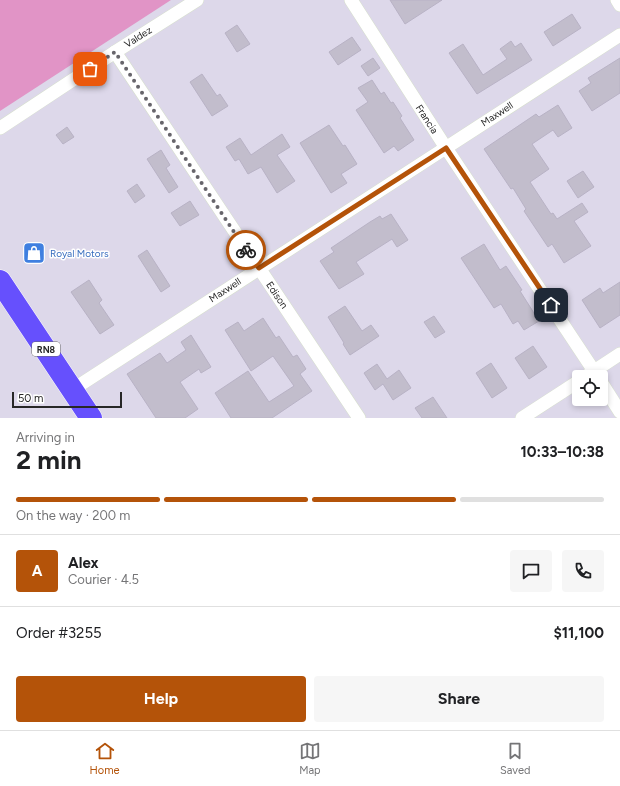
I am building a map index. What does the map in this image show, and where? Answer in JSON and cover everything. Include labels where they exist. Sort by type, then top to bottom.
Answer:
[{"type":"highway","name":"RN8","points":[[0,281],[91,418]]},
{"type":"street","name":"Valdez","points":[[0,128],[197,0]]},
{"type":"street","name":"Francia","points":[[351,0],[590,370]]},
{"type":"street","points":[[617,0],[620,5]]},
{"type":"street","name":"Maxwell","points":[[72,390],[620,35]]},
{"type":"street","name":"Edison","points":[[115,52],[359,418]]},
{"type":"street","points":[[603,370],[620,354]]},
{"type":"street","points":[[522,418],[572,386]]},
{"type":"street","name":"Francia","points":[[608,395],[620,412]]},
{"type":"shaded area","points":[[0,0],[171,0],[0,111]]},
{"type":"building","points":[[390,0],[442,0],[405,24]]},
{"type":"building","points":[[572,14],[581,28],[553,46],[544,32]]},
{"type":"building","points":[[237,25],[250,44],[237,52],[225,33]]},
{"type":"building","points":[[352,37],[361,50],[338,65],[329,52]]},
{"type":"building","points":[[511,41],[515,47],[521,43],[532,60],[477,94],[449,53],[463,44],[483,75],[507,59],[500,49]]},
{"type":"building","points":[[373,58],[380,68],[368,76],[361,66]]},
{"type":"building","points":[[620,58],[620,93],[592,111],[579,91],[591,83],[588,78]]},
{"type":"building","points":[[202,74],[217,96],[220,94],[228,106],[212,116],[190,82]]},
{"type":"building","points":[[372,80],[381,94],[384,92],[391,103],[393,102],[402,116],[400,118],[414,140],[398,151],[394,146],[384,153],[356,110],[368,102],[358,88]]},
{"type":"building","points":[[558,105],[572,128],[558,137],[553,130],[532,144],[549,169],[530,182],[551,214],[553,213],[557,219],[582,203],[588,212],[574,221],[591,246],[564,263],[552,244],[548,247],[524,211],[526,209],[513,188],[511,189],[484,149],[536,114],[539,117]]},
{"type":"building","points":[[329,125],[343,146],[345,145],[357,164],[341,174],[347,183],[331,193],[300,143]]},
{"type":"building","points":[[67,127],[74,137],[63,144],[56,135]]},
{"type":"building","points":[[282,134],[290,147],[277,155],[295,181],[277,193],[261,167],[248,174],[239,159],[235,161],[226,147],[240,138],[251,155]]},
{"type":"building","points":[[161,150],[170,165],[166,168],[178,187],[169,193],[147,159]]},
{"type":"building","points":[[583,171],[594,187],[578,198],[567,181]]},
{"type":"building","points":[[137,184],[145,196],[135,203],[127,191]]},
{"type":"building","points":[[190,201],[199,215],[180,226],[171,213]]},
{"type":"building","points":[[391,214],[408,240],[397,247],[392,239],[356,262],[364,274],[339,289],[320,261],[334,252],[331,248],[370,222],[380,216],[382,219]]},
{"type":"building","points":[[484,244],[500,270],[506,266],[522,290],[520,291],[539,321],[524,330],[518,321],[513,324],[501,304],[494,308],[461,258]]},
{"type":"building","points":[[147,250],[170,286],[161,292],[138,256]]},
{"type":"building","points":[[89,280],[102,300],[99,303],[114,325],[100,334],[71,292]]},
{"type":"building","points":[[620,282],[620,315],[600,328],[582,300],[600,288],[603,293]]},
{"type":"building","points":[[345,306],[362,331],[371,325],[379,336],[350,355],[328,317]]},
{"type":"building","points":[[434,316],[445,332],[435,338],[424,322]]},
{"type":"building","points":[[263,318],[276,338],[279,336],[293,357],[297,355],[306,369],[300,374],[312,391],[272,418],[231,418],[215,393],[248,371],[269,402],[294,386],[273,356],[251,371],[225,330],[238,322],[244,331]]},
{"type":"building","points":[[191,335],[211,367],[201,373],[199,369],[180,382],[198,409],[185,418],[156,418],[127,374],[160,353],[167,363],[186,350],[181,342]]},
{"type":"building","points":[[533,346],[547,367],[529,379],[515,358]]},
{"type":"building","points":[[491,363],[507,388],[492,398],[476,373]]},
{"type":"building","points":[[377,364],[387,379],[399,370],[411,388],[393,400],[383,384],[375,390],[364,373]]},
{"type":"building","points":[[433,397],[447,418],[422,418],[415,408]]},
{"type":"way so far","points":[[90,69],[115,52],[246,250]]},
{"type":"place","name":"Royal Motors","points":[[34,253]]},
{"type":"route","points":[[246,250],[259,268],[446,148],[551,305]]}]
